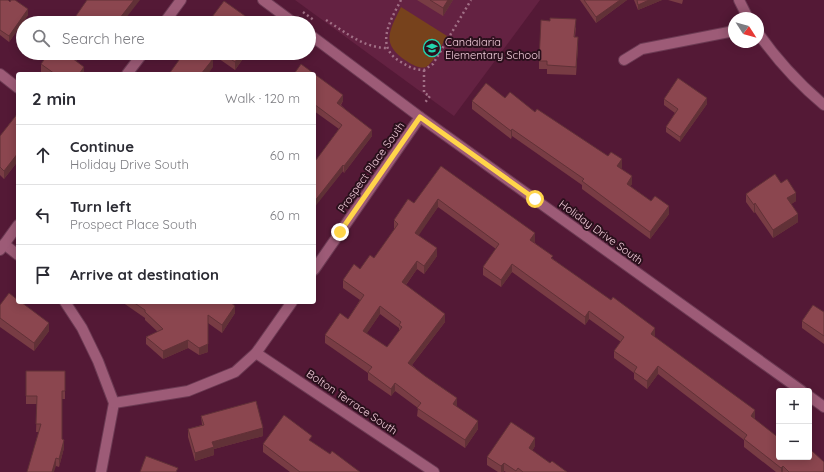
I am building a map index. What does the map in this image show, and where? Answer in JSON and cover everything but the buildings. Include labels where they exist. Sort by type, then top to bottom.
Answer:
[{"type":"street","points":[[169,16],[181,0]]},
{"type":"street","points":[[263,0],[285,16]]},
{"type":"street","points":[[739,0],[745,12]]},
{"type":"street","points":[[624,60],[642,49],[728,32]]},
{"type":"street","name":"Holiday Drive South","points":[[316,39],[418,116],[798,388]]},
{"type":"street","points":[[764,42],[787,70],[824,105]]},
{"type":"street","points":[[129,72],[138,60]]},
{"type":"street","points":[[0,74],[16,86]]},
{"type":"street","name":"Prospect Place South","points":[[316,267],[418,116]]},
{"type":"street","points":[[16,228],[2,247],[16,254]]},
{"type":"street","points":[[66,304],[82,328],[98,361],[114,403],[101,472]]},
{"type":"street","points":[[114,403],[188,391],[235,372],[256,353],[291,304]]},
{"type":"street","name":"Bolton Terrace South","points":[[256,353],[434,472]]},
{"type":"street","points":[[812,398],[824,407]]},
{"type":"path","points":[[402,0],[387,33],[387,48],[394,58],[413,69],[424,70],[433,64],[471,0]]},
{"type":"path","points":[[326,20],[362,43],[379,48],[387,48]]},
{"type":"path","points":[[418,116],[430,96],[424,93],[424,70]]},
{"type":"shaded area","name":"Candalaria Elementary School","points":[[295,0],[540,0],[454,116]]},
{"type":"shaded area","points":[[401,7],[447,36],[435,58],[426,67],[419,67],[408,62],[393,49],[390,43],[393,24]]},
{"type":"place","name":"Candalaria Elementary School","points":[[432,48]]},
{"type":"route","points":[[340,232],[420,117],[535,199]]}]
